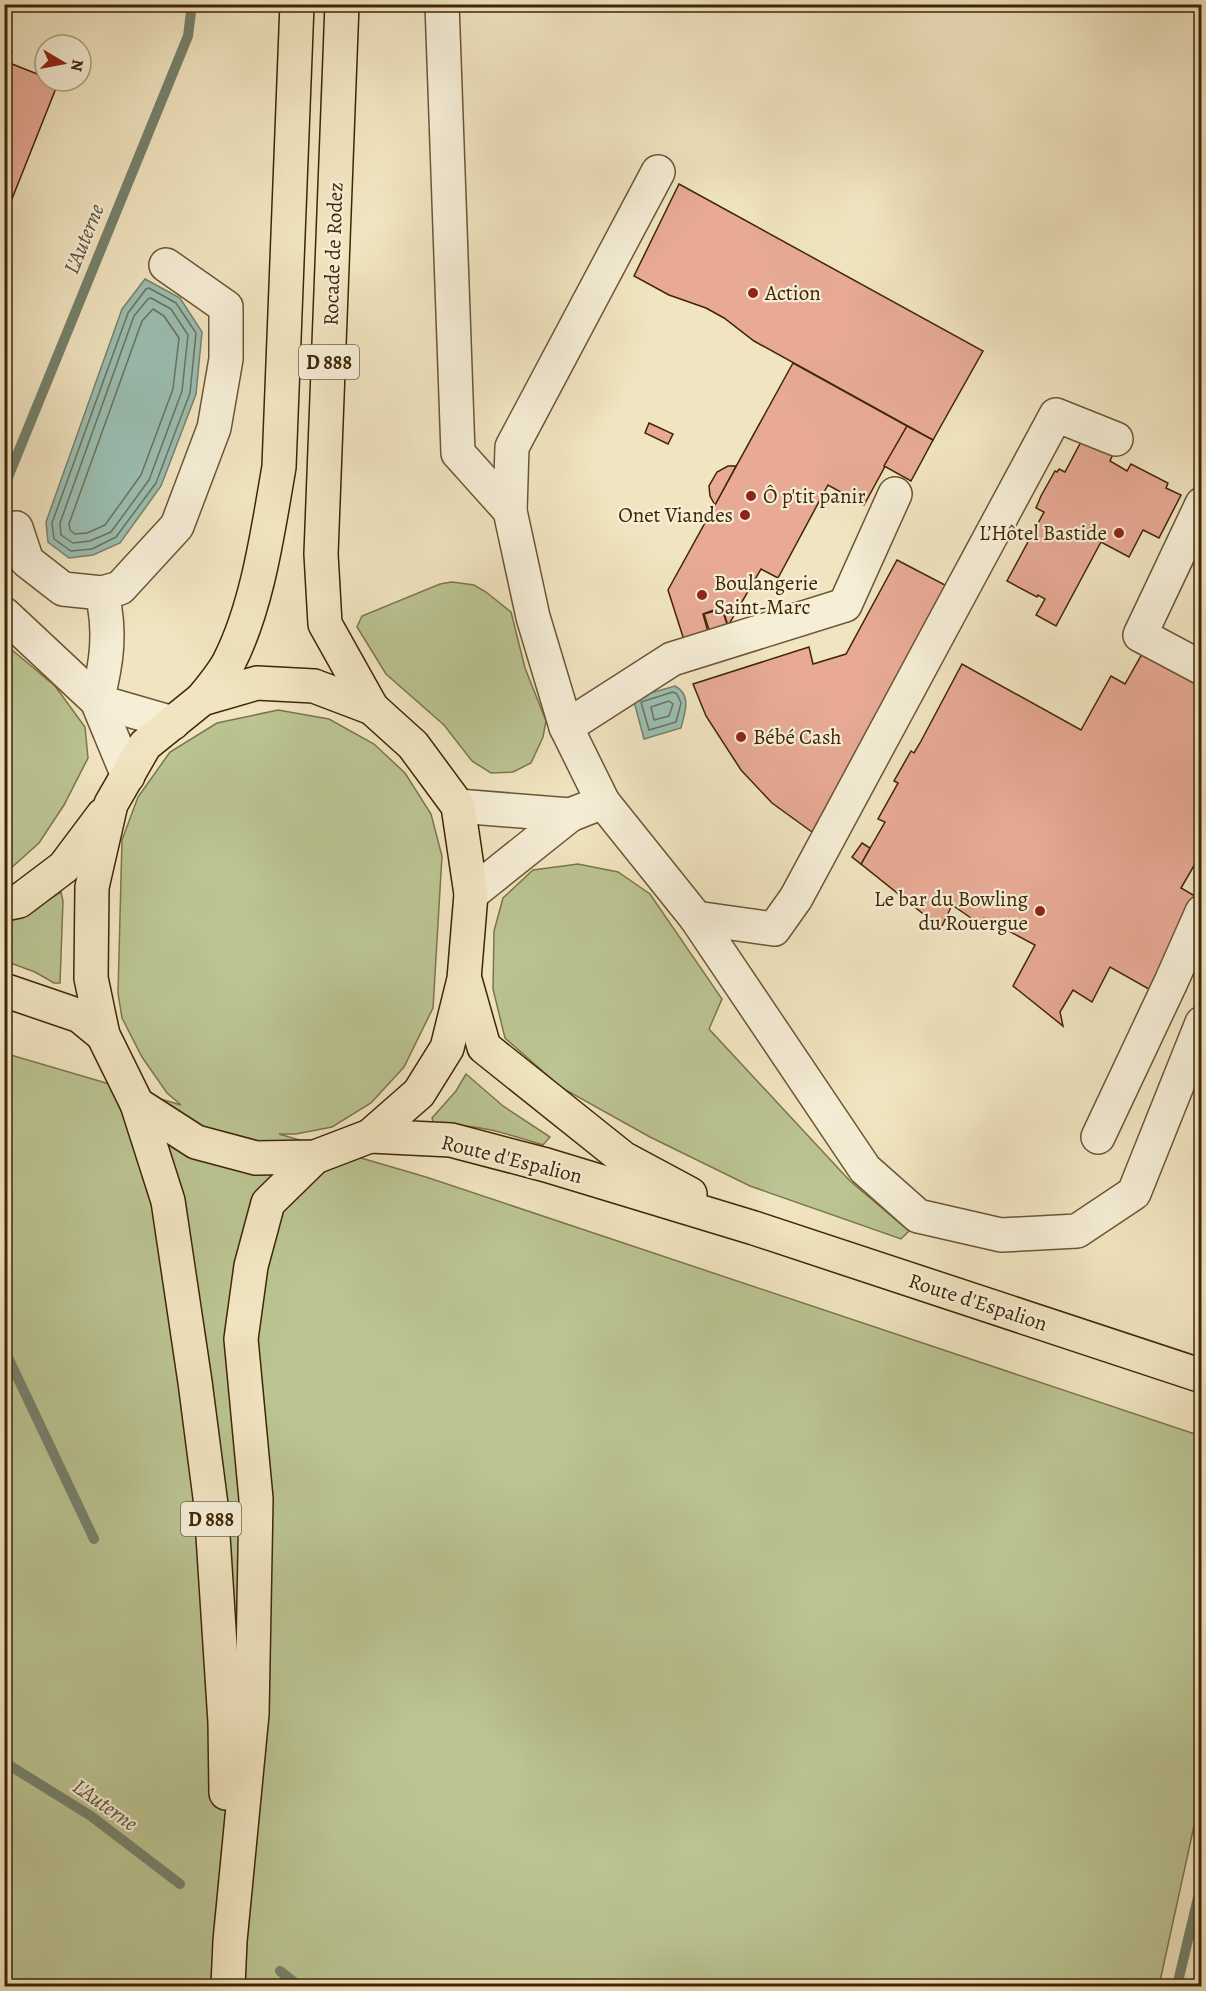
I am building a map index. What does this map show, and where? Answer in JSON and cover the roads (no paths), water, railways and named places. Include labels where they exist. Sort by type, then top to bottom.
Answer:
[{"type":"main road","name":"D 888","points":[[202,699],[228,664],[246,621],[267,534],[279,467],[297,4]]},
{"type":"main road","name":"Rocade de Rodez","points":[[342,4],[321,554],[325,624],[372,708]]},
{"type":"main road","points":[[4,904],[19,901],[64,867],[111,804],[146,745],[202,699],[257,683],[314,686],[372,708],[412,745],[458,806],[471,894],[464,979],[447,1048],[419,1093],[370,1136],[315,1157],[256,1158],[196,1142],[136,1104],[103,1035],[91,978],[92,887],[111,804]]},
{"type":"main road","name":"Route d'Espalion","points":[[464,979],[484,1047],[623,1158],[754,1228]]},
{"type":"main road","points":[[4,990],[81,1016],[103,1035]]},
{"type":"main road","name":"D 888","points":[[136,1104],[168,1201],[195,1382],[210,1505],[225,1722],[230,1941]]},
{"type":"main road","name":"Route d'Espalion","points":[[370,1136],[451,1140],[546,1165],[754,1228],[1202,1376]]},
{"type":"main road","name":"D 888","points":[[228,1986],[230,1941],[252,1714],[256,1499],[241,1340],[251,1266],[268,1203],[315,1157]]},
{"type":"street","points":[[442,4],[458,453],[510,511]]},
{"type":"street","points":[[658,172],[512,447],[510,511],[532,617],[566,727],[603,802],[696,918],[865,1169],[918,1216],[1001,1235],[1077,1231],[1134,1193],[1202,1023]]},
{"type":"street","points":[[16,528],[27,561],[63,589],[102,593],[120,588],[177,526],[214,428],[226,359],[226,307],[166,265]]},
{"type":"street","points":[[696,918],[774,929],[796,898],[1056,415],[1116,439]]},
{"type":"street","points":[[566,727],[672,659],[844,605],[896,494]]},
{"type":"street","points":[[1202,504],[1140,635],[1202,668]]},
{"type":"street","points":[[97,701],[106,664],[107,616],[102,593]]},
{"type":"street","points":[[4,614],[97,701],[128,776]]},
{"type":"street","points":[[97,701],[173,723]]},
{"type":"street","points":[[471,894],[570,815],[603,802]]},
{"type":"street","points":[[458,806],[570,815]]},
{"type":"street","points":[[1098,1137],[1202,912]]},
{"type":"water","points":[[145,279],[180,298],[202,332],[196,394],[161,486],[120,543],[93,555],[69,558],[48,542],[46,522],[122,309]]},
{"type":"water","points":[[675,686],[684,694],[686,704],[681,728],[644,739],[633,698]]},
{"type":"waterway","name":"L'Auterne","points":[[4,487],[188,36],[192,4]]},
{"type":"waterway","points":[[4,1349],[94,1539]]},
{"type":"waterway","name":"L'Auterne","points":[[4,1762],[91,1816],[180,1884]]},
{"type":"waterway","points":[[1177,1986],[1202,1881]]},
{"type":"waterway","name":"L'Auterne","points":[[280,1971],[299,1986]]},
{"type":"place","name":"Action","points":[[753,293]]},
{"type":"place","name":"Ô p'tit panir","points":[[751,496]]},
{"type":"place","name":"Onet Viandes","points":[[745,515]]},
{"type":"place","name":"L’Hôtel Bastide","points":[[1119,533]]},
{"type":"place","name":"Boulangerie Saint-Marc","points":[[702,595]]},
{"type":"place","name":"Bébé Cash","points":[[741,737]]},
{"type":"place","name":"Le bar du Bowling du Rouergue","points":[[1040,911]]}]
